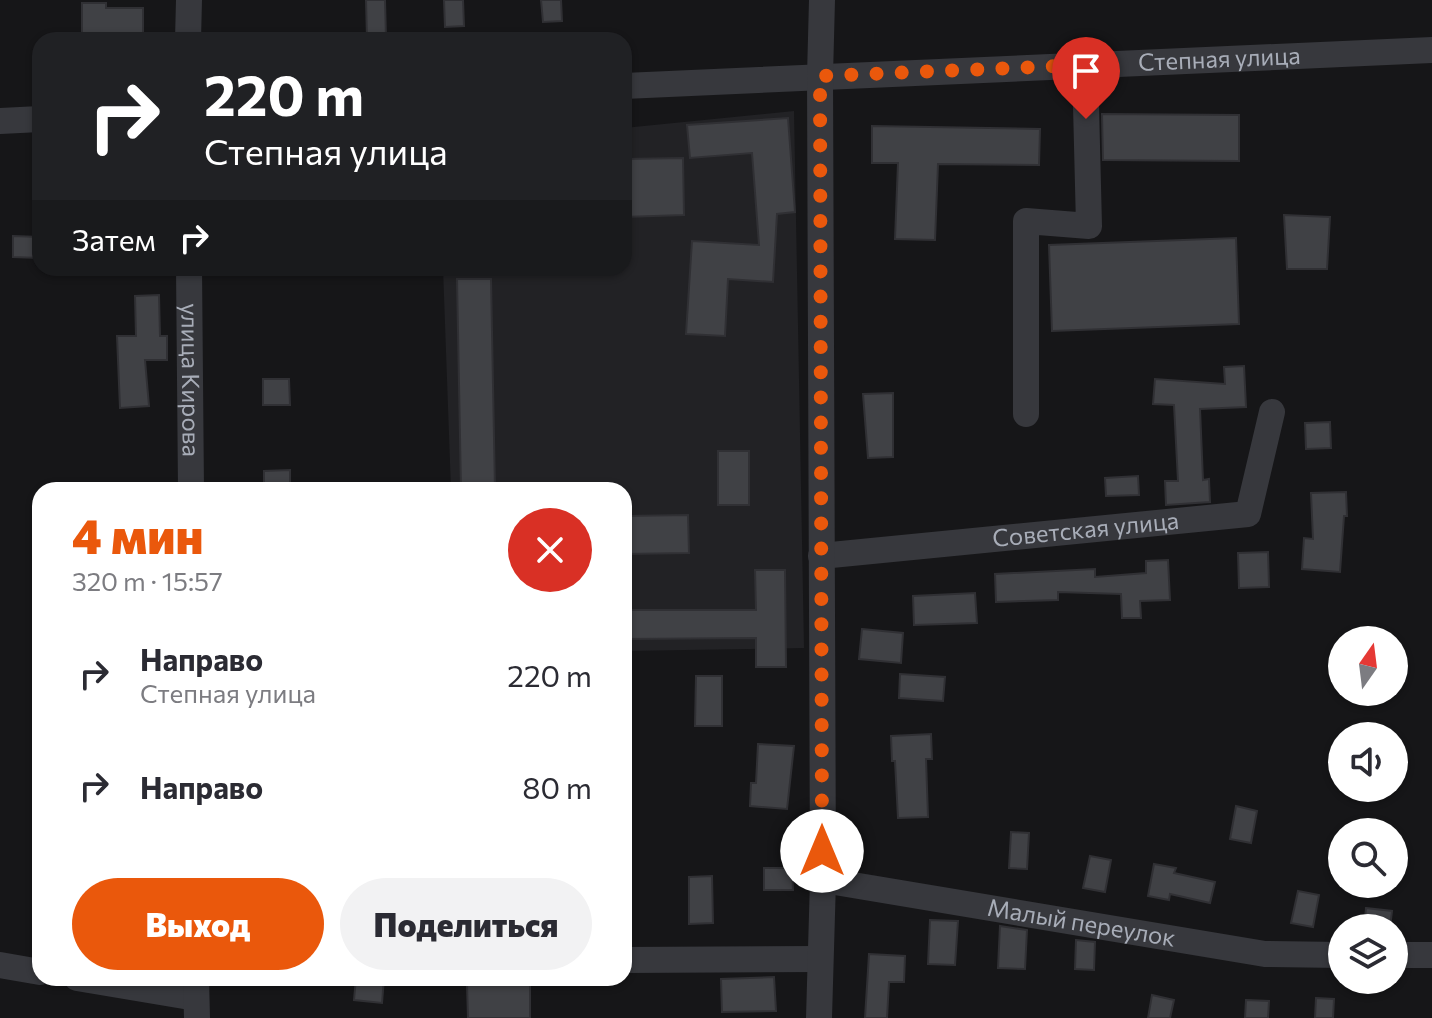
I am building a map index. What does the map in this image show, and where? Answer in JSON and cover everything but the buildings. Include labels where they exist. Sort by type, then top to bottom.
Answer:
[{"type":"street","points":[[188,32],[189,0]]},
{"type":"street","points":[[819,1018],[823,880],[822,0]]},
{"type":"street","name":"Степная улица","points":[[632,86],[1432,50]]},
{"type":"street","points":[[1026,414],[1026,221],[1089,226],[1085,65]]},
{"type":"street","points":[[0,121],[32,119]]},
{"type":"street","name":"улица Кирова","points":[[189,276],[191,482]]},
{"type":"street","name":"Советская улица","points":[[821,556],[1248,514],[1272,412]]},
{"type":"street","name":"Малый переулок","points":[[823,880],[1265,954],[1328,955]]},
{"type":"street","points":[[1408,955],[1432,955]]},
{"type":"street","points":[[632,960],[820,959]]},
{"type":"street","points":[[0,965],[32,971]]},
{"type":"street","points":[[125,986],[196,998]]},
{"type":"shaded area","points":[[794,111],[804,648],[632,651],[632,482],[451,482],[443,276],[632,276],[632,127]]},
{"type":"route","points":[[822,851],[820,76],[1085,65],[1086,119]]}]
